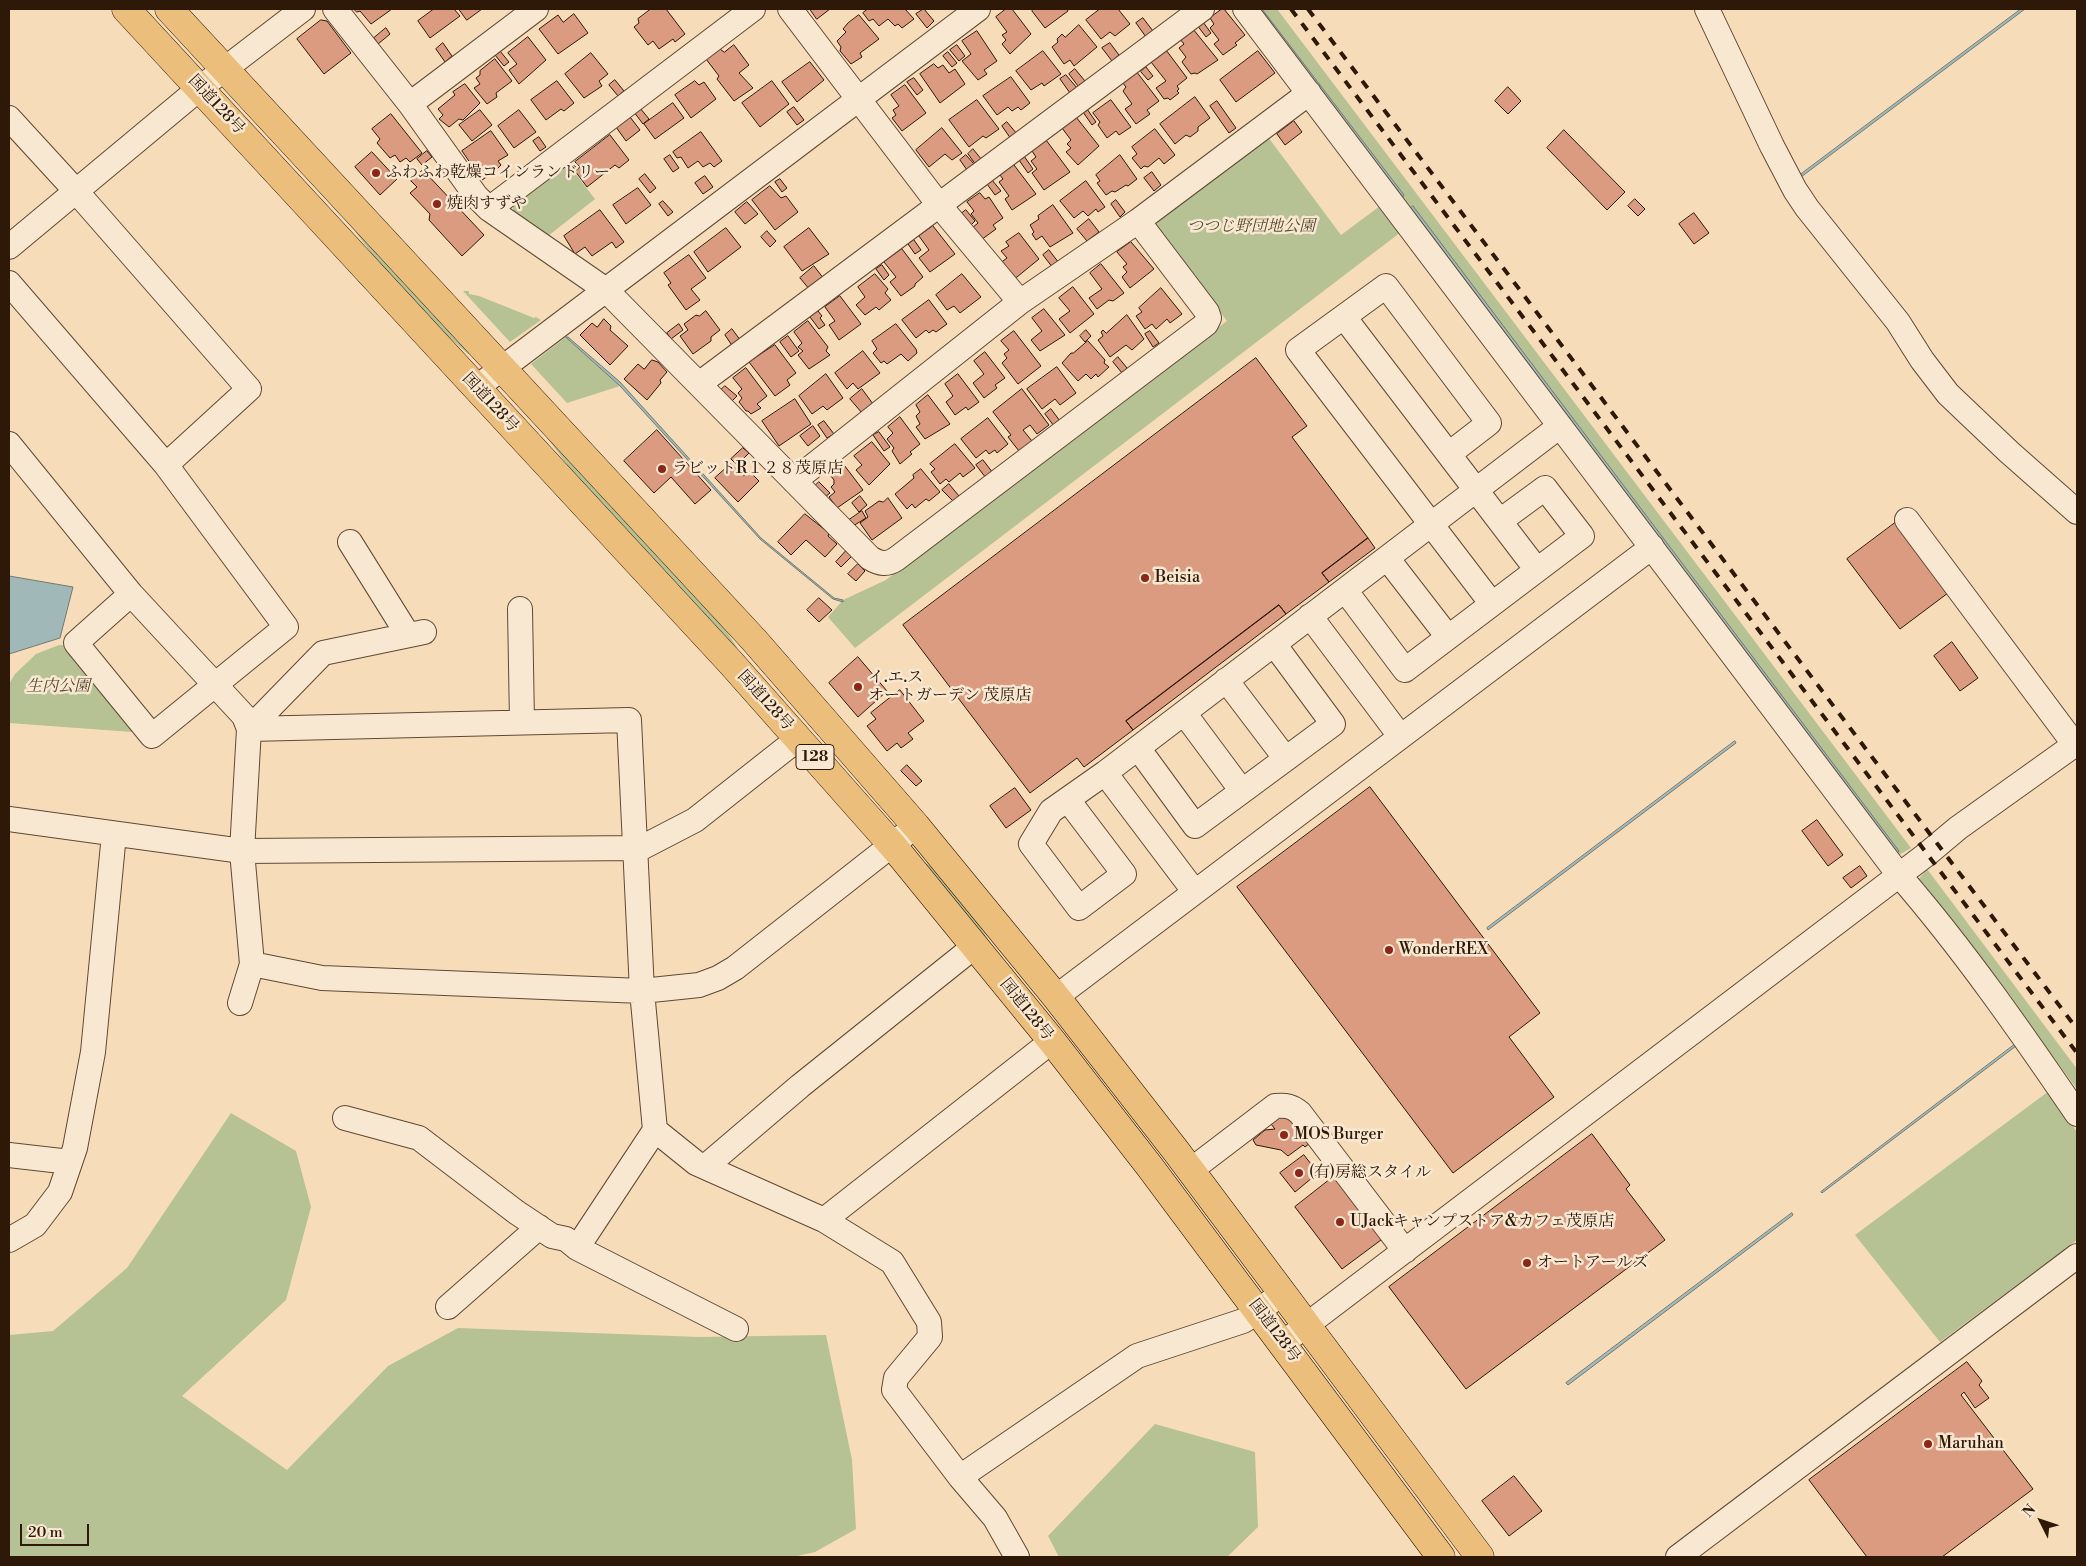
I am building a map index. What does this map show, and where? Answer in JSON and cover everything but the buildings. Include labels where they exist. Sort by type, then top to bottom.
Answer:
[{"type":"highway","name":"国道128号","points":[[126,9],[798,738],[893,846],[1052,1041],[1259,1311],[1441,1557]]},
{"type":"highway","name":"国道128号","points":[[169,9],[754,640],[916,826],[1056,996],[1191,1170],[1480,1557]]},
{"type":"street","points":[[9,246],[200,88],[304,9]]},
{"type":"street","points":[[335,9],[410,104],[476,196],[489,209],[606,290],[870,558],[883,564],[890,563],[904,553],[1206,324],[1209,318],[1207,312],[1138,221]]},
{"type":"street","points":[[410,104],[536,9]]},
{"type":"street","points":[[489,209],[753,9]]},
{"type":"street","points":[[790,9],[939,205],[1020,302]]},
{"type":"street","points":[[476,388],[978,9]]},
{"type":"street","points":[[699,384],[1202,9]]},
{"type":"street","points":[[1245,9],[1899,875],[1932,914],[2022,1034],[2077,1114]]},
{"type":"street","points":[[1707,9],[1772,146],[1795,190],[1807,208],[1898,322],[1922,360],[1948,394],[2009,452],[2077,512]]},
{"type":"street","points":[[794,481],[1020,302],[1138,221],[1309,93]]},
{"type":"street","points":[[9,118],[75,190],[249,390],[166,465]]},
{"type":"street","points":[[9,283],[166,465],[286,627],[152,736],[76,644],[131,594]]},
{"type":"street","points":[[1449,454],[1489,423],[1386,286],[1298,350],[1492,604]]},
{"type":"street","points":[[1344,317],[1537,570]]},
{"type":"street","points":[[1068,800],[1560,426]]},
{"type":"street","points":[[9,444],[131,594],[214,686],[244,716],[248,729],[242,851],[252,964],[240,1003]]},
{"type":"street","points":[[1345,590],[1405,670],[1582,536],[1545,488],[1500,521]]},
{"type":"street","points":[[1283,1343],[1899,875],[1958,828],[2076,744],[1907,520]]},
{"type":"street","points":[[248,729],[323,654],[416,634],[350,542]]},
{"type":"street","points":[[1056,996],[1652,547]]},
{"type":"street","points":[[1387,558],[1448,637]]},
{"type":"street","points":[[520,609],[522,722]]},
{"type":"street","points":[[1310,616],[1400,736]]},
{"type":"street","points":[[1138,748],[1195,826],[1333,724],[1274,644]]},
{"type":"street","points":[[1226,680],[1286,759]]},
{"type":"street","points":[[1184,713],[1242,791]]},
{"type":"street","points":[[248,729],[629,720],[642,991],[655,1130],[577,1248]]},
{"type":"street","points":[[9,819],[242,851],[641,848],[695,820],[798,738]]},
{"type":"street","points":[[1105,773],[1194,891]]},
{"type":"street","points":[[252,964],[322,978],[642,991],[699,985],[718,978],[735,968],[893,846],[916,826]]},
{"type":"street","points":[[9,1240],[35,1225],[60,1192],[75,1148],[93,1052],[114,834]]},
{"type":"street","points":[[705,1167],[800,1086],[975,946]]},
{"type":"street","points":[[824,1220],[1052,1041]]},
{"type":"street","points":[[1191,1170],[1275,1106],[1293,1107],[1300,1113],[1405,1251]]},
{"type":"street","points":[[345,1118],[419,1138],[552,1236],[566,1239],[577,1248],[736,1329]]},
{"type":"street","points":[[655,1130],[696,1163],[824,1220],[892,1262],[929,1322],[930,1337],[896,1378],[894,1390],[960,1477],[995,1518],[1017,1557]]},
{"type":"street","points":[[9,1155],[70,1162]]},
{"type":"street","points":[[448,1306],[539,1227]]},
{"type":"street","points":[[1678,1557],[2077,1256]]},
{"type":"street","points":[[960,1477],[1137,1356],[1243,1321],[1283,1292]]},
{"type":"green space","points":[[1258,9],[1277,9],[1911,848],[1899,855],[1897,853],[1898,851]]},
{"type":"green space","name":"つつじ野団地公園","points":[[1268,137],[1341,235],[1380,206],[1401,232],[855,648],[828,617],[843,600],[886,580],[1227,321],[1156,228],[1157,221]]},
{"type":"green space","points":[[567,163],[595,199],[548,236],[513,211],[513,204]]},
{"type":"green space","points":[[344,217],[471,354],[468,354],[424,315],[386,272]]},
{"type":"green space","points":[[463,291],[469,291],[469,294],[479,296],[541,320],[510,342]]},
{"type":"green space","points":[[566,337],[620,386],[567,403],[531,364]]},
{"type":"green space","points":[[545,435],[714,614],[737,649],[735,650],[587,491]]},
{"type":"green space","name":"生内公園","points":[[59,645],[75,645],[146,733],[9,723],[9,684],[15,674],[36,654]]},
{"type":"green space","points":[[924,863],[928,864],[956,889],[995,950]]},
{"type":"green space","points":[[1927,869],[2077,1069],[2077,1089],[1924,884],[1921,886],[1917,881]]},
{"type":"green space","points":[[2049,1091],[2077,1132],[2077,1240],[1940,1342],[1855,1235]]},
{"type":"green space","points":[[231,1113],[296,1151],[311,1207],[286,1300],[182,1396],[287,1470],[388,1366],[458,1328],[699,1337],[826,1335],[852,1460],[856,1529],[815,1552],[793,1557],[9,1557],[9,1335],[53,1331],[127,1268]]},
{"type":"green space","points":[[1155,1424],[1255,1452],[1258,1527],[1227,1557],[1059,1557],[1048,1536]]},
{"type":"water","points":[[1259,9],[1262,9],[1404,195],[1403,197],[1354,136]]},
{"type":"water","points":[[2021,9],[2025,9],[1801,177],[1800,175]]},
{"type":"water","points":[[1413,206],[1899,851],[1897,853],[1411,208]]},
{"type":"water","points":[[566,337],[620,382],[761,538],[834,598],[843,600],[843,602],[833,599],[760,539],[620,386]]},
{"type":"water","points":[[9,576],[73,587],[60,638],[9,654]]},
{"type":"water","points":[[1735,741],[1736,743],[1488,930],[1487,928]]},
{"type":"water","points":[[2014,1045],[2016,1046],[1821,1192]]},
{"type":"water","points":[[1792,1213],[1793,1215],[1568,1385],[1566,1383]]},
{"type":"railway","points":[[1291,9],[2077,1053]]},
{"type":"railway","points":[[1308,9],[2077,1029]]},
{"type":"place","name":"ふわふわ乾燥コインランドリー","points":[[376,173]]},
{"type":"place","name":"焼肉すずや","points":[[437,204]]},
{"type":"place","name":"ラビットR１２８茂原店","points":[[662,469]]},
{"type":"place","name":"Beisia","points":[[1145,578]]},
{"type":"place","name":"イ.エ.ス オートガーデン 茂原店","points":[[858,687]]},
{"type":"place","name":"WonderREX","points":[[1389,950]]},
{"type":"place","name":"MOS Burger","points":[[1284,1135]]},
{"type":"place","name":"(有)房総スタイル","points":[[1299,1173]]},
{"type":"place","name":"UJackキャンプストア&カフェ茂原店","points":[[1340,1222]]},
{"type":"place","name":"オートアールズ","points":[[1527,1263]]},
{"type":"place","name":"Maruhan","points":[[1928,1444]]}]
